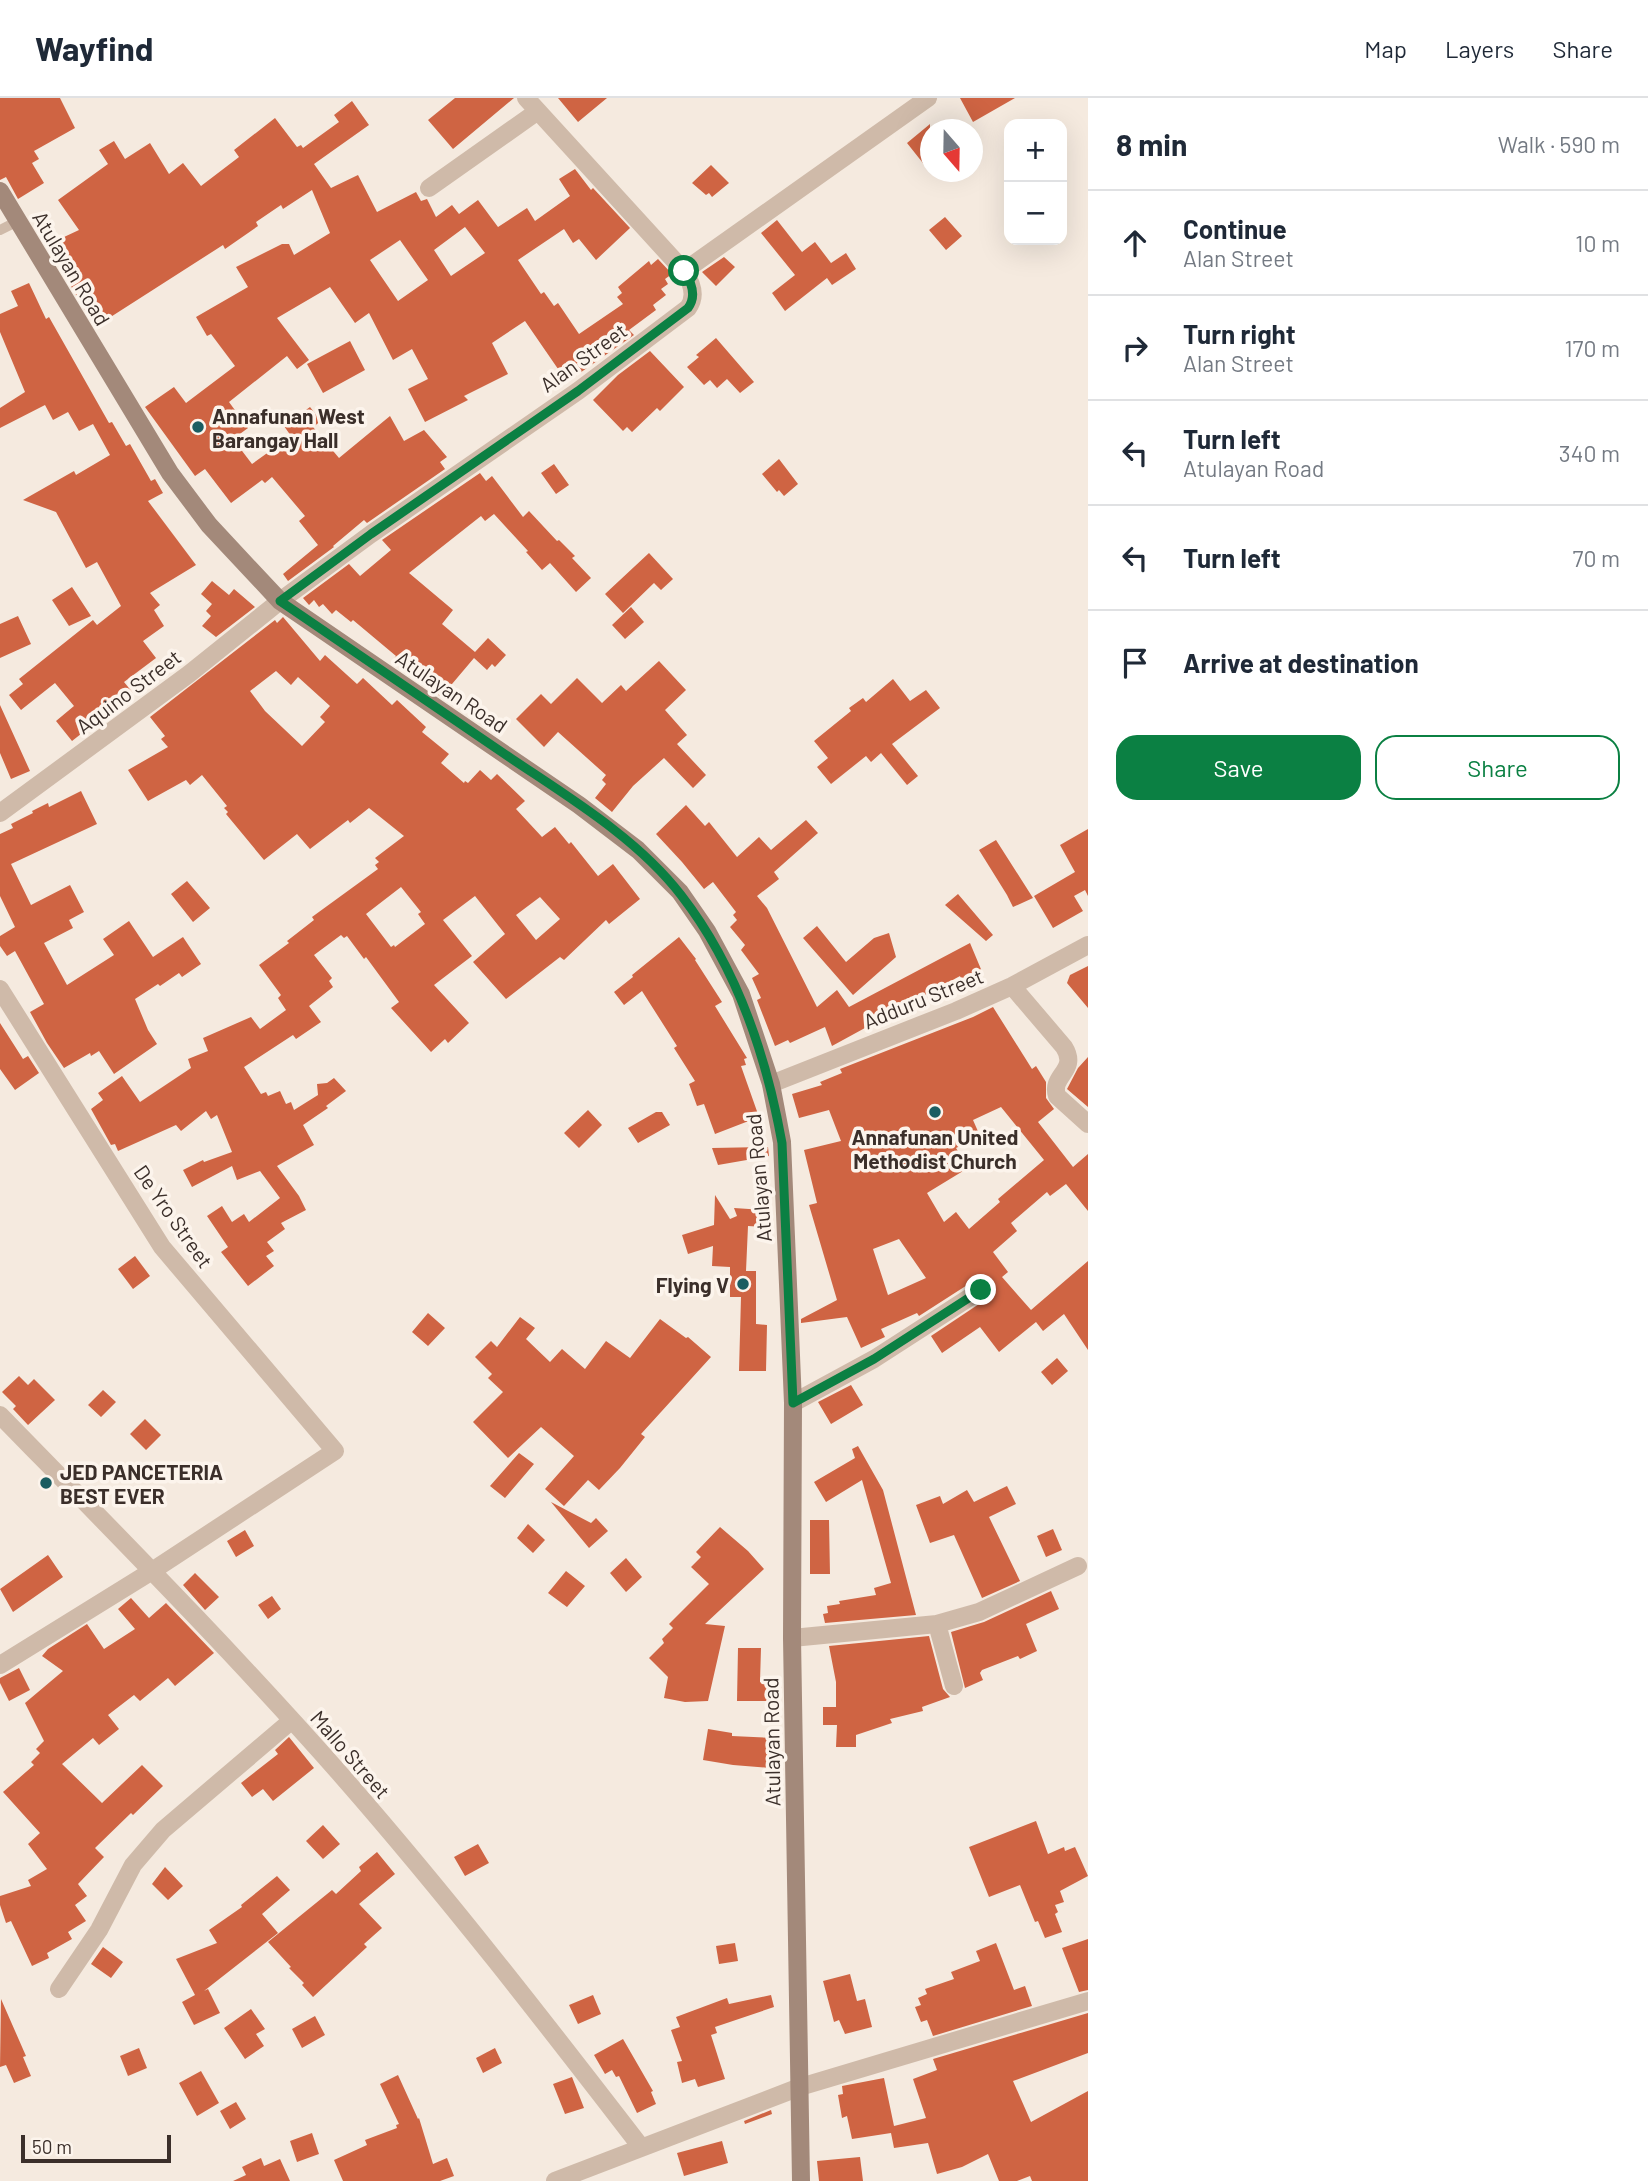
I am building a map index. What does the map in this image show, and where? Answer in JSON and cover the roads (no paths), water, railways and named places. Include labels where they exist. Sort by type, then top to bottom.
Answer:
[{"type":"main road","name":"Atulayan Road","points":[[0,191],[170,473],[209,525],[280,601],[568,797],[638,850],[680,892],[707,930],[741,994],[771,1084],[782,1143],[793,1403],[792,1638],[801,2181]]},
{"type":"street","points":[[429,188],[532,104],[684,271],[928,98]]},
{"type":"street","name":"Alan Street","points":[[280,601],[371,534],[578,391],[688,308],[692,302],[693,289],[684,271]]},
{"type":"street","name":"Aquino Street","points":[[0,813],[189,674],[280,601]]},
{"type":"street","name":"Adduru Street","points":[[771,1084],[956,1011],[1012,986],[1088,945]]},
{"type":"street","points":[[1012,986],[1069,1056],[1069,1062],[1057,1082],[1055,1091],[1057,1096],[1088,1124]]},
{"type":"street","name":"De Yro Street","points":[[0,989],[162,1247],[335,1451],[152,1571]]},
{"type":"street","points":[[793,1403],[874,1359],[981,1290]]},
{"type":"street","name":"Mallo Street","points":[[0,1415],[152,1571],[342,1776],[493,1955],[641,2147]]},
{"type":"street","points":[[792,1638],[937,1624],[979,1612],[1078,1566]]},
{"type":"street","points":[[0,1665],[152,1571]]},
{"type":"street","points":[[937,1624],[954,1685]]},
{"type":"street","points":[[59,1989],[99,1930],[133,1865],[163,1830],[291,1721]]},
{"type":"street","points":[[555,2181],[800,2087],[1088,2001]]},
{"type":"lane","points":[[0,230],[18,221]]},
{"type":"place","name":"Annafunan West Barangay Hall","points":[[198,427]]},
{"type":"place","name":"Annafunan United Methodist Church","points":[[935,1112]]},
{"type":"place","name":"Flying V","points":[[743,1284]]},
{"type":"place","name":"JED PANCETERIA BEST EVER","points":[[46,1483]]}]
